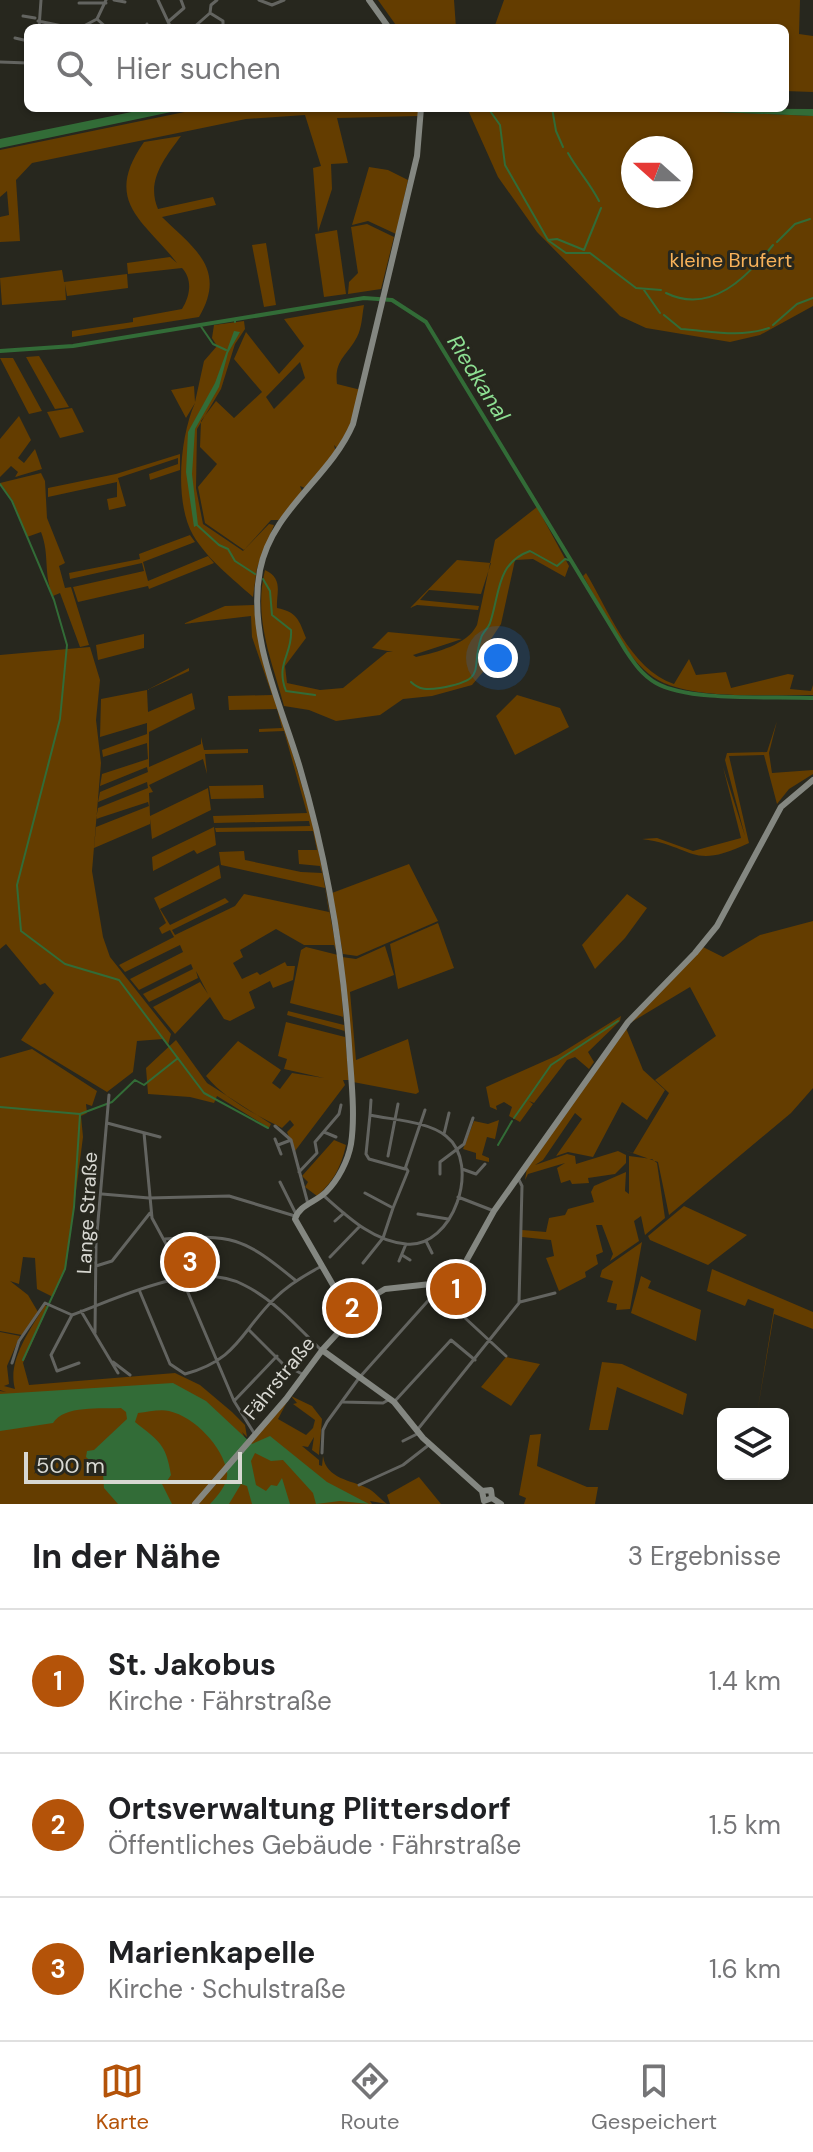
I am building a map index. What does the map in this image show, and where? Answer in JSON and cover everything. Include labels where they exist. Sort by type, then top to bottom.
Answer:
[{"type":"main road","points":[[369,0],[386,24]]},
{"type":"main road","points":[[352,1318],[320,1267],[296,1215],[323,1195],[341,1170],[351,1143],[351,1076],[343,982],[324,866],[305,786],[262,648],[257,596],[261,565],[278,525],[333,460],[349,435],[417,156],[421,112]]},
{"type":"main road","points":[[435,1288],[464,1265],[494,1211],[628,1022],[702,945],[735,896],[781,807],[813,780]]},
{"type":"main road","name":"Fährstraße","points":[[195,1504],[352,1318],[385,1289],[435,1288]]},
{"type":"main road","points":[[322,1350],[392,1400],[430,1444],[481,1490],[491,1490],[492,1498],[501,1504]]},
{"type":"street","points":[[38,24],[41,0]]},
{"type":"street","points":[[114,0],[125,2]]},
{"type":"street","points":[[158,0],[168,22],[184,8],[181,0]]},
{"type":"street","points":[[198,24],[210,13],[208,0]]},
{"type":"street","points":[[211,5],[217,0]]},
{"type":"street","points":[[259,0],[277,5],[284,0]]},
{"type":"street","points":[[79,3],[106,1]]},
{"type":"street","points":[[88,24],[97,19],[106,1]]},
{"type":"street","points":[[210,13],[223,24]]},
{"type":"street","points":[[23,16],[54,24]]},
{"type":"street","points":[[97,19],[103,24]]},
{"type":"street","points":[[15,38],[24,40]]},
{"type":"street","points":[[0,62],[24,63]]},
{"type":"street","name":"Lange Straße","points":[[95,1333],[96,1266],[109,1095]]},
{"type":"street","points":[[371,1100],[367,1158],[406,1168]]},
{"type":"street","points":[[388,1156],[398,1104]]},
{"type":"street","points":[[299,1172],[317,1153],[315,1142],[341,1105]]},
{"type":"street","points":[[363,1263],[383,1238],[408,1171],[406,1168],[425,1110]]},
{"type":"street","points":[[444,1134],[449,1113]]},
{"type":"street","points":[[323,1195],[360,1226],[383,1238],[406,1244],[426,1241],[448,1219],[458,1197],[462,1169],[456,1149],[444,1134],[370,1115]]},
{"type":"street","points":[[440,1174],[440,1162],[464,1144],[473,1118]]},
{"type":"street","points":[[107,1123],[160,1137]]},
{"type":"street","points":[[275,1126],[291,1140],[308,1204]]},
{"type":"street","points":[[324,1132],[336,1137]]},
{"type":"street","points":[[144,1133],[150,1213],[234,1401],[253,1436]]},
{"type":"street","points":[[275,1139],[281,1154]]},
{"type":"street","points":[[278,1145],[291,1140]]},
{"type":"street","points":[[462,1169],[476,1174],[485,1164]]},
{"type":"street","points":[[403,1441],[418,1432],[519,1303],[522,1186],[518,1178]]},
{"type":"street","points":[[280,1182],[296,1215]]},
{"type":"street","points":[[365,1193],[393,1208]]},
{"type":"street","points":[[101,1194],[149,1198],[229,1196],[296,1215]]},
{"type":"street","points":[[458,1197],[494,1211]]},
{"type":"street","points":[[96,1266],[112,1261],[150,1213]]},
{"type":"street","points":[[335,1221],[344,1213]]},
{"type":"street","points":[[418,1214],[448,1219]]},
{"type":"street","points":[[330,1257],[360,1226]]},
{"type":"street","points":[[163,1239],[209,1235],[240,1241],[260,1251],[295,1280]]},
{"type":"street","points":[[426,1241],[432,1253]]},
{"type":"street","points":[[399,1261],[406,1244]]},
{"type":"street","points":[[402,1255],[410,1260]]},
{"type":"street","points":[[140,1292],[175,1370],[185,1374],[230,1354],[271,1302],[295,1280],[320,1267]]},
{"type":"street","points":[[79,1363],[57,1371],[51,1355],[72,1315],[179,1276],[229,1278],[271,1302],[322,1350]]},
{"type":"street","points":[[322,1453],[323,1430],[359,1378],[435,1288],[506,1356]]},
{"type":"street","points":[[519,1303],[555,1293]]},
{"type":"street","points":[[12,1363],[22,1336],[48,1305],[72,1315]]},
{"type":"street","points":[[81,1311],[118,1373]]},
{"type":"street","points":[[249,1330],[304,1375]]},
{"type":"street","points":[[343,1402],[383,1403],[392,1400],[451,1340],[475,1360]]},
{"type":"street","points":[[234,1401],[277,1356]]},
{"type":"street","points":[[113,1362],[130,1375]]},
{"type":"street","points":[[359,1485],[403,1465],[430,1444]]},
{"type":"green space","points":[[378,0],[454,0],[456,24],[395,24]]},
{"type":"green space","points":[[504,0],[800,0],[799,34],[813,36],[813,92],[789,91],[789,24],[495,24]]},
{"type":"green space","points":[[185,112],[418,112],[418,116],[337,118],[348,163],[331,164],[332,189],[318,232],[313,168],[321,166],[305,115],[246,119],[32,163],[16,180],[20,241],[0,242],[0,217],[9,215],[7,191],[0,197],[0,150]]},
{"type":"green space","name":"kleine Brufert","points":[[469,112],[718,112],[813,116],[813,306],[760,335],[730,342],[646,328],[620,316],[537,232],[498,177]]},
{"type":"green space","points":[[181,136],[159,171],[154,189],[158,209],[213,197],[216,205],[162,217],[195,249],[208,272],[210,285],[207,300],[199,317],[72,337],[72,331],[133,322],[133,318],[182,309],[185,304],[189,283],[182,268],[128,274],[127,263],[170,257],[177,263],[132,209],[127,195],[127,180],[144,142]]},
{"type":"green space","points":[[369,167],[388,170],[408,180],[396,234],[368,221],[352,225]]},
{"type":"green space","points":[[367,224],[394,237],[381,289],[348,294],[349,282],[358,273],[351,227]]},
{"type":"green space","points":[[337,230],[346,294],[324,297],[315,234]]},
{"type":"green space","points":[[266,243],[276,305],[264,307],[252,245]]},
{"type":"green space","points":[[62,270],[64,282],[127,274],[128,288],[67,296],[65,284],[66,300],[2,305],[0,278]]},
{"type":"green space","points":[[364,305],[359,333],[337,369],[337,384],[361,390],[352,422],[337,448],[334,445],[336,453],[305,488],[300,486],[302,491],[279,520],[271,520],[244,550],[205,523],[198,487],[217,464],[200,447],[201,421],[216,401],[234,418],[262,392],[234,359],[246,332],[279,374],[304,346],[284,319]],"holes":[[[300,362],[305,378],[274,409],[266,397]]]},
{"type":"green space","points":[[244,321],[245,329],[235,344],[221,389],[197,429],[196,488],[203,524],[243,551],[269,524],[274,525],[257,568],[253,597],[205,552],[187,521],[181,469],[186,433],[195,403],[186,418],[171,390],[194,386],[195,402],[204,361],[217,346],[212,338],[214,325]]},
{"type":"green space","points":[[39,356],[69,407],[55,409],[26,357]]},
{"type":"green space","points":[[0,358],[13,358],[42,411],[29,414]]},
{"type":"green space","points":[[72,408],[84,432],[60,438],[47,412]]},
{"type":"green space","points":[[19,416],[31,440],[18,458],[24,463],[35,449],[42,469],[15,477],[18,472],[11,466],[0,477],[0,439]]},
{"type":"green space","points":[[180,454],[180,470],[150,480],[149,474],[178,464],[178,458],[118,478],[126,506],[109,510],[107,499],[117,497],[117,482],[48,497],[48,488],[116,474]]},
{"type":"green space","points":[[41,473],[45,481],[47,518],[65,563],[59,566],[65,588],[71,587],[89,645],[80,647],[60,593],[53,596],[41,532],[27,537],[13,501],[0,483]]},
{"type":"green space","points":[[537,507],[569,566],[565,577],[533,559],[515,560],[501,624],[487,645],[488,666],[472,685],[432,696],[403,699],[380,715],[336,721],[309,710],[284,706],[263,622],[261,605],[265,570],[277,582],[277,608],[296,618],[306,638],[285,666],[287,683],[320,690],[343,688],[387,652],[393,652],[372,648],[388,632],[462,639],[413,655],[416,657],[451,647],[466,638],[477,625],[495,540]]},
{"type":"green space","points":[[190,535],[195,542],[143,562],[148,581],[208,556],[214,563],[149,589],[148,586],[78,602],[73,587],[144,571],[142,563],[70,579],[69,573],[140,559],[139,554]]},
{"type":"green space","points":[[457,560],[491,563],[481,594],[429,590],[420,600],[479,606],[478,610],[417,605],[410,608]]},
{"type":"green space","points":[[586,573],[622,637],[645,666],[659,676],[674,684],[689,659],[696,675],[726,672],[731,688],[788,674],[794,675],[790,689],[811,691],[813,685],[813,695],[727,695],[664,683],[649,674],[620,641],[583,576]]},
{"type":"green space","points":[[254,605],[257,632],[315,831],[337,953],[334,945],[304,945],[276,929],[240,950],[243,957],[233,963],[242,979],[257,972],[260,975],[285,962],[287,966],[295,966],[293,980],[273,988],[270,981],[249,992],[255,1008],[230,1021],[224,1019],[210,997],[175,1034],[153,1007],[200,982],[208,994],[196,971],[198,978],[149,1002],[143,994],[193,969],[191,964],[139,990],[130,979],[183,952],[180,945],[125,972],[119,965],[174,937],[170,930],[162,934],[159,928],[166,923],[154,898],[219,865],[221,878],[160,909],[170,925],[225,898],[229,902],[172,930],[175,935],[235,906],[244,894],[329,912],[325,888],[221,865],[219,852],[244,851],[245,860],[301,872],[322,873],[320,866],[299,864],[298,850],[317,850],[313,831],[216,832],[215,828],[310,826],[309,821],[214,823],[213,816],[307,813],[284,731],[259,732],[259,729],[282,728],[277,709],[229,710],[228,696],[272,695],[252,637],[251,616],[183,624],[225,606]]},
{"type":"green space","points":[[144,634],[144,648],[98,660],[96,645]]},
{"type":"green space","points":[[90,647],[100,680],[96,720],[101,763],[92,871],[103,937],[110,957],[171,1034],[168,1045],[163,1039],[137,1041],[133,1072],[107,1092],[21,1040],[54,993],[45,983],[40,985],[6,944],[0,949],[0,655]]},
{"type":"green space","points":[[189,668],[189,671],[147,690]]},
{"type":"green space","points":[[147,690],[148,712],[192,693],[195,709],[149,732],[149,767],[201,744],[201,737],[204,750],[248,749],[248,753],[205,754],[207,774],[203,759],[149,785],[153,792],[149,793],[150,816],[208,788],[211,810],[152,839],[150,819],[150,824],[94,848],[96,827],[149,806],[148,802],[96,819],[98,808],[148,788],[147,782],[98,802],[100,792],[148,772],[147,767],[100,786],[102,774],[148,759],[147,743],[103,757],[102,750],[147,734],[147,723],[100,737],[101,699]]},
{"type":"green space","points":[[517,695],[560,708],[569,727],[515,755],[496,716]]},
{"type":"green space","points":[[777,721],[769,753],[772,773],[813,770],[813,774],[789,789],[777,804],[764,755],[729,756],[749,843],[730,851],[703,856],[642,839],[657,838],[693,851],[741,838],[723,767],[745,836],[725,760],[727,753],[767,752]]},
{"type":"green space","points":[[263,785],[264,798],[211,799],[209,786]]},
{"type":"green space","points":[[214,827],[216,845],[197,854],[194,850],[153,871],[152,857]]},
{"type":"green space","points":[[409,864],[438,921],[357,956],[343,954],[332,893]]},
{"type":"green space","points":[[627,894],[647,908],[625,938],[595,969],[582,945]]},
{"type":"green space","points":[[813,921],[813,1088],[791,1113],[669,1215],[658,1162],[621,1149],[633,1153],[669,1093],[655,1080],[716,1036],[690,987],[630,1023],[703,947],[723,957],[760,935]]},
{"type":"green space","points":[[438,923],[454,968],[398,989],[390,944]]},
{"type":"green space","points":[[385,946],[394,975],[350,992],[356,1060],[408,1039],[419,1092],[416,1094],[353,1082],[342,957],[356,959]]},
{"type":"green space","points":[[306,947],[338,955],[343,1017],[290,1003],[301,950]]},
{"type":"green space","points":[[288,1011],[344,1023],[345,1031],[287,1015]]},
{"type":"green space","points":[[621,1016],[620,1021],[588,1052],[594,1062],[589,1069],[575,1057],[567,1060],[534,1103],[529,1101],[533,1104],[520,1122],[509,1116],[512,1107],[504,1102],[496,1106],[497,1110],[490,1107],[486,1087],[558,1055]]},
{"type":"green space","points":[[286,1022],[345,1035],[349,1080],[343,1080],[345,1085],[295,1151],[287,1132],[294,1125],[290,1120],[282,1128],[262,1118],[232,1099],[206,1076],[238,1041],[281,1070],[272,1083],[280,1089],[292,1073],[324,1078],[284,1069],[287,1059],[278,1056]]},
{"type":"green space","points":[[626,1028],[643,1070],[665,1090],[647,1120],[622,1102],[593,1157],[568,1152],[556,1156],[582,1119],[575,1113],[543,1160],[535,1165],[567,1154],[575,1156],[576,1164],[618,1151],[626,1155],[626,1163],[615,1174],[588,1178],[589,1183],[572,1184],[570,1180],[561,1183],[557,1168],[565,1163],[528,1174],[525,1180],[527,1168]]},
{"type":"green space","points":[[176,1040],[207,1083],[271,1124],[269,1128],[217,1096],[214,1103],[190,1097],[148,1094],[146,1068]]},
{"type":"green space","points":[[32,1049],[97,1091],[92,1106],[86,1104],[87,1113],[81,1116],[83,1137],[66,1268],[53,1297],[37,1289],[35,1258],[23,1257],[19,1284],[10,1281],[28,1295],[38,1312],[22,1335],[0,1331],[0,1058]]},
{"type":"green space","points":[[499,1120],[495,1139],[487,1137],[482,1155],[489,1158],[489,1162],[476,1159],[476,1153],[463,1149],[474,1121],[488,1124]]},
{"type":"green space","points":[[334,1140],[346,1145],[344,1153],[332,1179],[317,1196],[305,1187],[308,1182],[302,1176]]},
{"type":"green space","points":[[629,1156],[652,1159],[657,1163],[665,1218],[645,1235],[641,1216],[634,1221],[639,1241],[610,1261],[613,1254],[602,1225],[596,1225],[603,1252],[596,1255],[598,1264],[585,1272],[586,1277],[559,1291],[546,1258],[554,1256],[551,1240],[522,1237],[522,1230],[546,1232],[549,1218],[565,1215],[568,1209],[594,1202],[591,1192],[594,1186],[626,1172],[625,1191],[629,1194]]},
{"type":"green space","points":[[684,1206],[747,1235],[708,1265],[650,1240],[648,1236]]},
{"type":"green space","points":[[642,1242],[630,1309],[616,1310],[617,1304],[607,1302],[613,1281],[600,1277],[602,1270]]},
{"type":"green space","points":[[712,1269],[813,1312],[813,1329],[774,1314],[758,1408],[774,1309],[748,1299],[745,1306],[707,1291]]},
{"type":"green space","points":[[641,1276],[651,1281],[648,1288],[701,1310],[696,1341],[631,1313]]},
{"type":"green space","points":[[45,1305],[48,1307],[23,1363],[29,1385],[175,1373],[200,1385],[232,1412],[245,1425],[247,1437],[242,1432],[247,1442],[287,1402],[278,1419],[306,1435],[313,1428],[315,1420],[293,1404],[297,1403],[291,1396],[312,1406],[322,1419],[319,1455],[312,1450],[314,1437],[308,1447],[302,1446],[319,1460],[319,1465],[322,1466],[323,1456],[325,1464],[334,1474],[370,1489],[387,1504],[370,1501],[372,1504],[0,1504],[0,1391],[6,1392],[0,1390],[0,1332],[20,1336],[7,1366],[9,1384],[4,1386],[15,1389],[13,1378],[17,1357]]},
{"type":"green space","points":[[506,1357],[540,1364],[511,1406],[481,1387]]},
{"type":"green space","points":[[602,1362],[622,1364],[687,1394],[683,1415],[617,1387],[608,1430],[589,1430]]},
{"type":"green space","points":[[541,1434],[537,1466],[587,1487],[598,1487],[595,1504],[524,1504],[526,1498],[519,1495],[530,1435]]},
{"type":"green space","points":[[419,1477],[441,1504],[390,1504],[387,1495]]},
{"type":"shaded area","points":[[813,109],[813,116],[718,112]]},
{"type":"shaded area","points":[[132,112],[171,112],[0,148],[0,139]]},
{"type":"shaded area","points":[[234,331],[240,332],[228,353],[219,387],[195,429],[192,474],[198,525],[194,527],[186,472],[188,432],[215,383]]},
{"type":"shaded area","points":[[173,1383],[206,1401],[252,1444],[270,1436],[327,1482],[369,1504],[340,1501],[316,1504],[313,1493],[283,1460],[271,1461],[255,1453],[251,1461],[256,1485],[266,1491],[271,1485],[277,1486],[282,1478],[290,1504],[252,1504],[247,1486],[241,1484],[229,1504],[210,1504],[226,1481],[224,1462],[214,1443],[198,1426],[169,1411],[138,1413],[135,1422],[156,1439],[167,1456],[171,1475],[167,1481],[160,1480],[172,1504],[118,1504],[104,1488],[103,1473],[86,1457],[87,1451],[94,1450],[127,1419],[126,1412],[121,1408],[74,1411],[58,1417],[53,1423],[0,1431],[0,1394]]},
{"type":"waterway","points":[[491,112],[500,125],[505,165],[548,240],[557,239],[584,250],[601,208]]},
{"type":"waterway","points":[[553,112],[563,147]]},
{"type":"waterway","points":[[568,153],[599,201]]},
{"type":"waterway","points":[[777,242],[795,224],[810,219]]},
{"type":"waterway","points":[[549,241],[566,253],[590,253],[636,288],[661,290]]},
{"type":"waterway","points":[[666,293],[682,299],[713,296],[740,280],[773,245]]},
{"type":"waterway","points":[[644,290],[660,313]]},
{"type":"waterway","name":"Riedkanal","points":[[0,351],[73,346],[364,298],[392,300],[426,322],[642,673],[656,683],[689,693],[813,698]]},
{"type":"waterway","points":[[773,325],[797,304],[813,298]]},
{"type":"waterway","points":[[664,315],[681,329],[735,333],[769,328]]},
{"type":"waterway","points":[[200,325],[213,344],[226,350]]},
{"type":"waterway","points":[[0,484],[12,501],[54,600],[67,645],[60,719],[17,885],[21,931],[65,964],[119,980],[204,1093],[268,1128]]},
{"type":"waterway","points":[[197,525],[228,549],[235,561],[255,574]]},
{"type":"waterway","points":[[411,682],[421,688],[432,689],[455,685],[472,677],[481,638],[490,623],[501,581],[505,571],[519,556],[530,551],[557,566],[565,559],[572,561]]},
{"type":"waterway","points":[[263,579],[270,591],[272,615],[291,630],[282,673],[286,691],[315,695]]},
{"type":"waterway","points":[[514,1118],[551,1065],[618,1021]]},
{"type":"waterway","points":[[0,1107],[80,1114],[112,1102],[135,1080],[144,1085],[178,1058]]},
{"type":"waterway","points":[[23,1360],[65,1269],[74,1207],[80,1114]]},
{"type":"waterway","points":[[498,1145],[512,1121]]},
{"type":"place","name":"Marienkapelle","points":[[190,1262]]},
{"type":"place","name":"St. Jakobus","points":[[456,1289]]},
{"type":"place","name":"Ortsverwaltung Plittersdorf","points":[[352,1308]]}]
